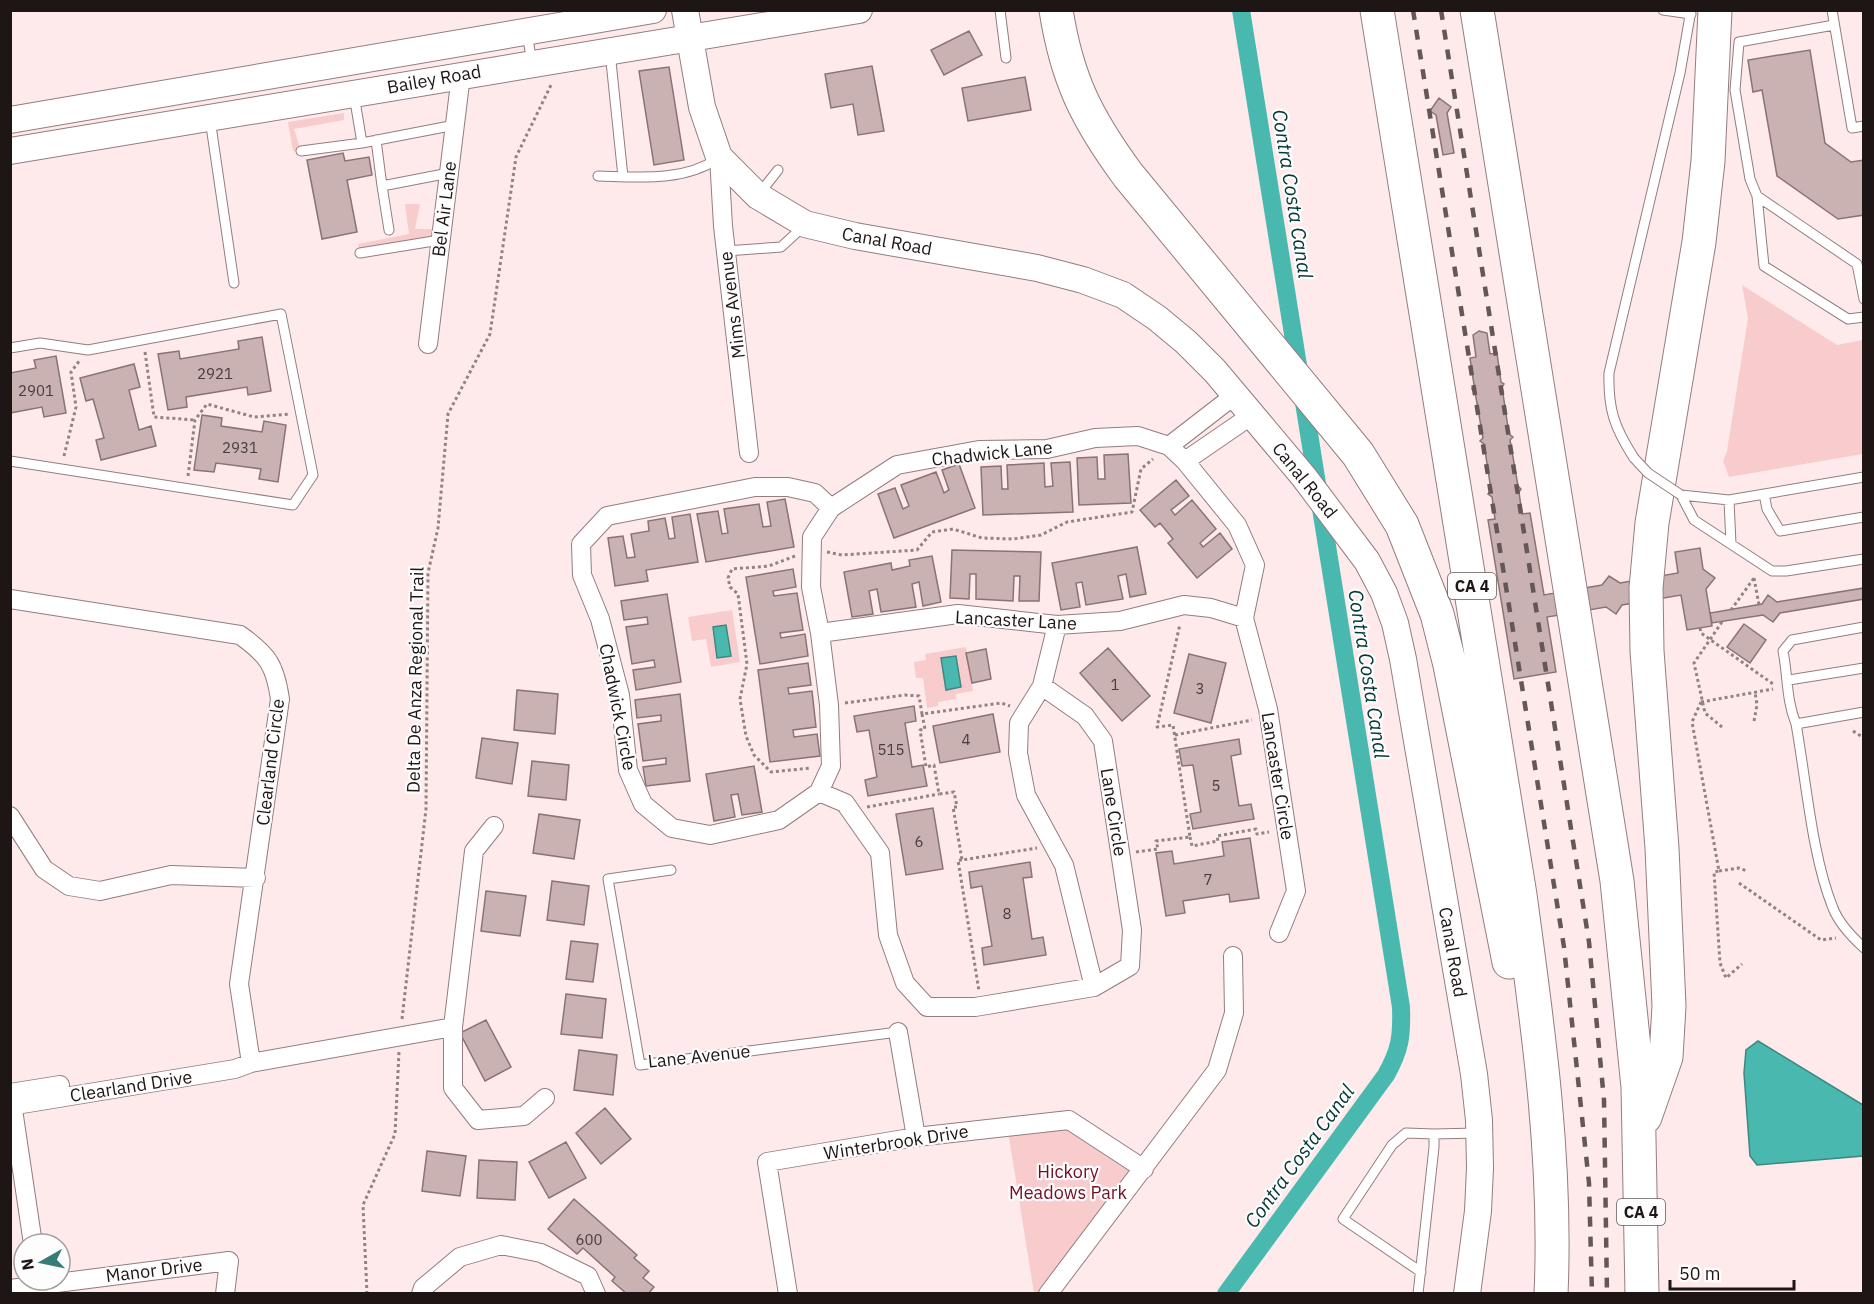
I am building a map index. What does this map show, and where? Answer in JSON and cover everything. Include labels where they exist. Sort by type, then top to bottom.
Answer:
[{"type":"highway","points":[[1056,10],[1070,74],[1082,104],[1102,140],[1128,175],[1336,427],[1377,482],[1402,525],[1437,614],[1468,748],[1549,1155]]},
{"type":"highway","name":"CA 4","points":[[1377,10],[1520,895],[1538,1025],[1549,1155],[1551,1293]]},
{"type":"highway","name":"CA 4","points":[[1477,10],[1617,881],[1634,1028],[1641,1130],[1642,1293]]},
{"type":"highway","points":[[1641,1130],[1666,1057],[1670,1006],[1662,848],[1647,651],[1646,588],[1652,524],[1698,242],[1707,161],[1699,12]]},
{"type":"street","name":"Bailey Road","points":[[10,120],[653,10]]},
{"type":"street","name":"Canal Road","points":[[685,10],[688,38],[702,106],[719,157],[758,196],[805,224],[855,236],[1037,268],[1083,280],[1123,295],[1157,318],[1186,342],[1235,395],[1344,527],[1367,561],[1384,593],[1397,632],[1473,1074],[1479,1132],[1478,1211],[1467,1293]]},
{"type":"street","name":"Bailey Road","points":[[10,151],[859,10]]},
{"type":"street","name":"Bel Air Lane","points":[[428,344],[461,75]]},
{"type":"street","name":"Mims Avenue","points":[[719,157],[726,251],[749,453]]},
{"type":"street","points":[[1169,446],[1235,395]]},
{"type":"street","points":[[1185,460],[1252,415]]},
{"type":"street","name":"Chadwick Lane","points":[[819,792],[831,766],[829,705],[820,633],[811,587],[812,537],[831,508],[897,465],[979,450],[1047,449],[1095,438],[1138,436],[1169,446],[1185,460],[1237,525],[1255,565],[1244,618]]},
{"type":"street","name":"Chadwick Circle","points":[[819,792],[779,820],[710,835],[672,828],[643,804],[628,770],[620,695],[600,619],[582,575],[581,544],[607,516],[755,487],[788,487],[815,493],[831,508]]},
{"type":"street","name":"Clearland Circle","points":[[10,599],[240,635],[261,651],[276,671],[280,699],[256,878],[238,984],[251,1062]]},
{"type":"street","name":"Lancaster Lane","points":[[820,633],[958,614],[1057,625],[1120,621],[1184,605],[1211,608],[1244,618]]},
{"type":"street","name":"Lancaster Circle","points":[[1244,618],[1269,717],[1296,891],[1279,933]]},
{"type":"street","points":[[819,792],[845,803],[880,853],[888,935],[905,983],[927,1007],[982,1006],[1094,987],[1064,865],[1026,795],[1018,753],[1019,723],[1042,686],[1057,625]]},
{"type":"street","name":"Lane Circle","points":[[1042,686],[1085,716],[1104,741],[1132,930],[1130,966],[1094,987]]},
{"type":"street","points":[[10,816],[44,869],[69,886],[99,891],[171,875],[256,878]]},
{"type":"street","points":[[494,826],[474,851],[453,1026],[453,1088],[478,1120],[524,1116],[545,1098]]},
{"type":"street","points":[[1048,1293],[1217,1070],[1234,1013],[1233,956]]},
{"type":"street","name":"Clearland Drive","points":[[11,1100],[234,1069],[251,1062],[453,1026]]},
{"type":"street","points":[[898,1032],[916,1137]]},
{"type":"street","points":[[11,1100],[31,1232]]},
{"type":"street","name":"Winterbrook Drive","points":[[788,1293],[767,1162],[916,1137],[1069,1120],[1144,1169]]},
{"type":"street","points":[[421,1293],[423,1288],[460,1257],[501,1245],[541,1253],[588,1276],[596,1293]]},
{"type":"street","name":"Manor Drive","points":[[72,1282],[229,1261],[225,1293]]},
{"type":"lane","points":[[1000,10],[1006,58]]},
{"type":"lane","points":[[1663,10],[1699,12],[1680,73],[1609,373],[1612,417],[1634,458],[1648,472],[1681,495],[1694,520],[1772,571],[1779,572],[1863,559]]},
{"type":"lane","points":[[1832,10],[1852,128],[1863,126]]},
{"type":"lane","points":[[1834,25],[1739,42],[1735,90],[1750,179],[1757,196],[1764,266],[1848,319],[1863,317]]},
{"type":"lane","points":[[527,32],[532,63]]},
{"type":"lane","points":[[610,50],[623,177]]},
{"type":"lane","points":[[353,93],[362,142]]},
{"type":"lane","points":[[210,117],[234,283]]},
{"type":"lane","points":[[302,151],[455,125]]},
{"type":"lane","points":[[376,140],[389,230]]},
{"type":"lane","points":[[598,176],[656,177],[699,171],[719,157]]},
{"type":"lane","points":[[758,196],[778,171]]},
{"type":"lane","points":[[382,186],[449,173]]},
{"type":"lane","points":[[1757,196],[1857,264],[1863,299]]},
{"type":"lane","points":[[726,251],[781,247],[805,224]]},
{"type":"lane","points":[[360,253],[440,240]]},
{"type":"lane","points":[[10,348],[40,343],[88,350],[281,314],[313,474],[293,504],[10,461]]},
{"type":"lane","points":[[1681,495],[1729,500],[1863,477]]},
{"type":"lane","points":[[1764,494],[1767,509],[1780,531],[1863,517]]},
{"type":"lane","points":[[1729,500],[1731,544]]},
{"type":"lane","points":[[1863,627],[1804,637],[1786,644],[1783,651],[1789,680],[1786,690],[1796,724],[1824,881],[1833,910],[1850,935],[1863,948]]},
{"type":"lane","points":[[1789,680],[1863,668]]},
{"type":"lane","points":[[1796,724],[1863,712]]},
{"type":"lane","name":"Lane Avenue","points":[[672,870],[608,879],[640,1065],[898,1032]]},
{"type":"lane","points":[[1421,1272],[1343,1219],[1392,1145],[1406,1133],[1479,1132]]},
{"type":"lane","points":[[1418,1293],[1434,1134]]},
{"type":"path","name":"Delta De Anza Regional Trail","points":[[367,1293],[363,1205],[395,1134],[400,1035],[426,809],[428,573],[438,528],[448,414],[490,334],[516,157],[555,78],[559,59]]},
{"type":"path","points":[[143,339],[154,417],[195,420]]},
{"type":"path","points":[[60,469],[76,407],[71,372],[88,350]]},
{"type":"path","points":[[186,488],[195,420],[207,404],[254,417],[301,413]]},
{"type":"path","points":[[831,766],[771,772],[754,755],[746,736],[740,699],[747,664],[738,594],[730,587],[728,578],[732,569],[769,566],[812,549],[842,555],[917,550],[932,532],[953,529],[982,538],[1012,539],[1041,535],[1067,522],[1132,512],[1141,469],[1169,446]]},
{"type":"path","points":[[1731,610],[1754,578],[1759,605]]},
{"type":"path","points":[[1184,605],[1157,727],[1173,725],[1192,846],[1218,841],[1217,836],[1257,829],[1257,834],[1286,828]]},
{"type":"path","points":[[1722,622],[1694,663],[1705,713],[1722,727]]},
{"type":"path","points":[[1700,628],[1701,633],[1773,687],[1701,702]]},
{"type":"path","points":[[1754,721],[1757,705],[1755,692]]},
{"type":"path","points":[[829,705],[904,695],[919,696],[925,729],[920,730],[926,767],[934,765],[939,794]]},
{"type":"path","points":[[1701,702],[1692,722],[1719,871]]},
{"type":"path","points":[[921,714],[1001,703],[1026,712]]},
{"type":"path","points":[[1174,735],[1269,717]]},
{"type":"path","points":[[1853,731],[1863,738]]},
{"type":"path","points":[[850,810],[954,792],[957,807],[953,807],[962,860]]},
{"type":"path","points":[[1121,855],[1158,849],[1156,841],[1190,837]]},
{"type":"path","points":[[982,1006],[958,860],[1055,846]]},
{"type":"path","points":[[1742,963],[1726,978],[1720,963],[1714,872],[1739,868],[1747,871]]},
{"type":"path","points":[[1739,883],[1821,940],[1850,935]]},
{"type":"green space","points":[[344,113],[344,120],[294,129],[301,151],[293,151],[288,122]]},
{"type":"green space","points":[[405,204],[420,204],[415,229],[442,229],[440,240],[360,253],[358,244],[409,234]]},
{"type":"green space","points":[[1742,285],[1837,345],[1863,340],[1863,454],[1729,477],[1723,461],[1727,451],[1748,318]]},
{"type":"green space","points":[[732,610],[740,662],[711,667],[706,639],[692,641],[688,617]]},
{"type":"green space","points":[[966,647],[973,691],[956,694],[956,699],[938,702],[938,706],[927,708],[923,678],[916,678],[914,662],[926,660],[925,654]]},
{"type":"green space","name":"Hickory Meadows Park","points":[[1069,1120],[1144,1169],[1048,1293],[1034,1293],[1007,1125]]},
{"type":"water","points":[[726,625],[731,656],[717,658],[713,627]]},
{"type":"water","points":[[956,656],[961,687],[946,690],[941,658]]},
{"type":"water","points":[[1758,1041],[1863,1105],[1863,1156],[1757,1165],[1750,1156],[1744,1073],[1746,1050]]},
{"type":"building","points":[[969,31],[982,55],[944,75],[931,50]]},
{"type":"building","points":[[1810,50],[1825,143],[1851,162],[1864,160],[1864,215],[1838,219],[1777,176],[1762,90],[1753,92],[1748,60]]},
{"type":"building","points":[[872,66],[884,131],[858,135],[853,104],[831,108],[825,74]]},
{"type":"building","points":[[669,67],[684,160],[654,165],[639,71]]},
{"type":"building","points":[[1025,77],[1031,110],[968,121],[962,88]]},
{"type":"building","points":[[1439,98],[1451,107],[1447,113],[1454,153],[1443,155],[1436,115],[1430,111]]},
{"type":"building","points":[[343,153],[345,161],[369,157],[372,175],[347,180],[357,232],[322,239],[307,160]]},
{"type":"building","points":[[1479,331],[1487,333],[1490,354],[1497,353],[1501,382],[1504,384],[1502,387],[1509,434],[1513,437],[1510,440],[1518,486],[1521,489],[1519,492],[1522,514],[1530,513],[1544,595],[1602,585],[1609,576],[1620,583],[1678,573],[1675,552],[1700,548],[1703,569],[1715,578],[1706,589],[1712,626],[1687,630],[1681,595],[1622,605],[1616,614],[1606,607],[1547,617],[1556,672],[1514,679],[1488,520],[1495,519],[1492,497],[1488,494],[1491,490],[1484,444],[1480,441],[1483,438],[1475,392],[1472,389],[1474,385],[1470,358],[1476,357],[1473,335]]},
{"type":"building","points":[[262,337],[271,391],[248,395],[247,387],[186,397],[187,407],[168,410],[158,354],[179,351],[180,359],[239,349],[238,341]]},
{"type":"building","points":[[56,356],[66,413],[44,417],[42,407],[10,413],[10,373],[36,368],[34,360]]},
{"type":"building","points":[[134,364],[140,387],[129,390],[139,430],[151,426],[156,446],[101,460],[96,440],[104,438],[93,399],[86,401],[80,378]]},
{"type":"building","points":[[202,415],[222,418],[221,426],[262,432],[264,421],[286,425],[278,482],[259,479],[261,469],[216,463],[214,472],[194,470]]},
{"type":"building","points":[[1128,454],[1131,503],[1079,505],[1077,458],[1097,457],[1098,479],[1105,479],[1104,455]]},
{"type":"building","points":[[1070,462],[1073,512],[983,515],[981,467],[1001,466],[1002,489],[1008,489],[1007,465],[1044,463],[1045,487],[1053,486],[1051,463]]},
{"type":"building","points":[[959,464],[975,508],[894,538],[878,494],[895,488],[903,509],[909,506],[901,485],[936,472],[944,493],[949,490],[942,470]]},
{"type":"building","points":[[1176,480],[1189,496],[1171,510],[1175,515],[1192,500],[1216,529],[1200,543],[1203,547],[1220,533],[1232,549],[1197,578],[1168,543],[1173,539],[1160,523],[1155,527],[1140,510]]},
{"type":"building","points":[[785,499],[794,547],[706,562],[697,514],[718,511],[722,534],[728,533],[724,509],[759,504],[763,527],[771,526],[767,502]]},
{"type":"building","points":[[690,514],[698,562],[646,570],[648,581],[615,586],[608,538],[623,536],[627,558],[635,557],[631,534],[649,531],[648,521],[665,518],[669,539],[675,538],[672,517]]},
{"type":"building","points":[[1137,547],[1146,594],[1130,597],[1126,574],[1118,576],[1123,599],[1086,605],[1082,582],[1076,583],[1080,607],[1061,610],[1052,563]]},
{"type":"building","points":[[952,550],[1041,552],[1039,601],[1019,601],[1020,576],[1014,576],[1013,601],[976,599],[976,574],[970,574],[969,599],[950,598]]},
{"type":"building","points":[[932,556],[941,602],[923,606],[919,582],[912,584],[916,607],[881,612],[877,589],[869,591],[873,614],[852,617],[844,572],[891,563],[892,570],[910,566],[909,560]]},
{"type":"building","points":[[793,569],[796,587],[773,591],[774,596],[797,593],[803,630],[780,633],[781,638],[805,634],[808,656],[760,664],[746,577]]},
{"type":"building","points":[[1864,588],[1864,599],[1780,613],[1773,622],[1763,615],[1712,623],[1710,613],[1762,604],[1768,595],[1777,602]]},
{"type":"building","points":[[667,594],[681,682],[636,690],[633,670],[655,667],[654,660],[632,664],[626,627],[648,624],[647,617],[624,620],[621,601]]},
{"type":"building","points":[[1744,624],[1766,640],[1750,663],[1727,647]]},
{"type":"building","points":[[1108,648],[1150,696],[1122,721],[1080,673]]},
{"type":"building","points":[[986,649],[991,679],[972,683],[966,653]]},
{"type":"building","points":[[1189,654],[1226,663],[1211,723],[1174,713]]},
{"type":"building","points":[[808,663],[811,685],[788,688],[789,694],[812,691],[816,727],[793,730],[794,737],[817,734],[820,756],[770,762],[758,670]]},
{"type":"building","points":[[517,690],[558,694],[555,734],[514,730]]},
{"type":"building","points":[[680,694],[690,781],[646,786],[643,767],[666,764],[666,758],[643,761],[638,724],[661,721],[661,715],[637,718],[635,700]]},
{"type":"building","points":[[914,706],[916,721],[905,723],[912,767],[923,765],[927,786],[868,796],[865,780],[877,777],[869,730],[857,732],[854,716]]},
{"type":"building","points":[[993,714],[1000,752],[940,763],[933,726]]},
{"type":"building","points":[[482,738],[518,743],[512,784],[476,778]]},
{"type":"building","points":[[1239,739],[1241,754],[1231,756],[1239,806],[1251,804],[1254,819],[1193,829],[1190,814],[1201,812],[1193,765],[1182,766],[1179,749]]},
{"type":"building","points":[[532,761],[569,765],[566,800],[528,796]]},
{"type":"building","points":[[754,766],[762,812],[742,815],[738,794],[731,795],[735,817],[714,821],[706,774]]},
{"type":"building","points":[[933,808],[943,869],[906,875],[896,814]]},
{"type":"building","points":[[539,814],[580,820],[574,859],[533,853]]},
{"type":"building","points":[[1250,838],[1259,898],[1230,902],[1229,894],[1183,901],[1185,913],[1166,916],[1156,853],[1172,851],[1174,864],[1224,856],[1222,842]]},
{"type":"building","points":[[1030,862],[1032,877],[1023,878],[1032,939],[1043,937],[1046,955],[984,965],[982,948],[992,946],[982,886],[971,888],[969,872]]},
{"type":"building","points":[[552,881],[589,886],[584,925],[547,920]]},
{"type":"building","points":[[486,891],[526,896],[520,936],[481,931]]},
{"type":"building","points":[[571,941],[598,944],[593,982],[566,979]]},
{"type":"building","points":[[566,994],[606,999],[602,1038],[561,1034]]},
{"type":"building","points":[[486,1020],[511,1067],[485,1081],[460,1033]]},
{"type":"building","points":[[579,1050],[617,1055],[613,1095],[574,1090]]},
{"type":"building","points":[[605,1108],[631,1139],[601,1164],[576,1133]]},
{"type":"building","points":[[566,1142],[586,1178],[549,1198],[529,1162]]},
{"type":"building","points":[[427,1151],[466,1156],[460,1196],[422,1191]]},
{"type":"building","points":[[479,1160],[517,1162],[515,1200],[477,1198]]},
{"type":"building","points":[[574,1199],[637,1255],[634,1258],[649,1271],[643,1278],[654,1287],[648,1294],[627,1294],[612,1281],[615,1277],[583,1248],[577,1254],[548,1229]]},
{"type":"waterway","name":"Contra Costa Canal","points":[[1226,1294],[1386,1075],[1397,1050],[1401,1018],[1241,10]]},
{"type":"railway","points":[[1413,10],[1564,947],[1589,1183],[1592,1294]]},
{"type":"railway","points":[[1441,10],[1589,942],[1604,1100],[1607,1294]]}]
